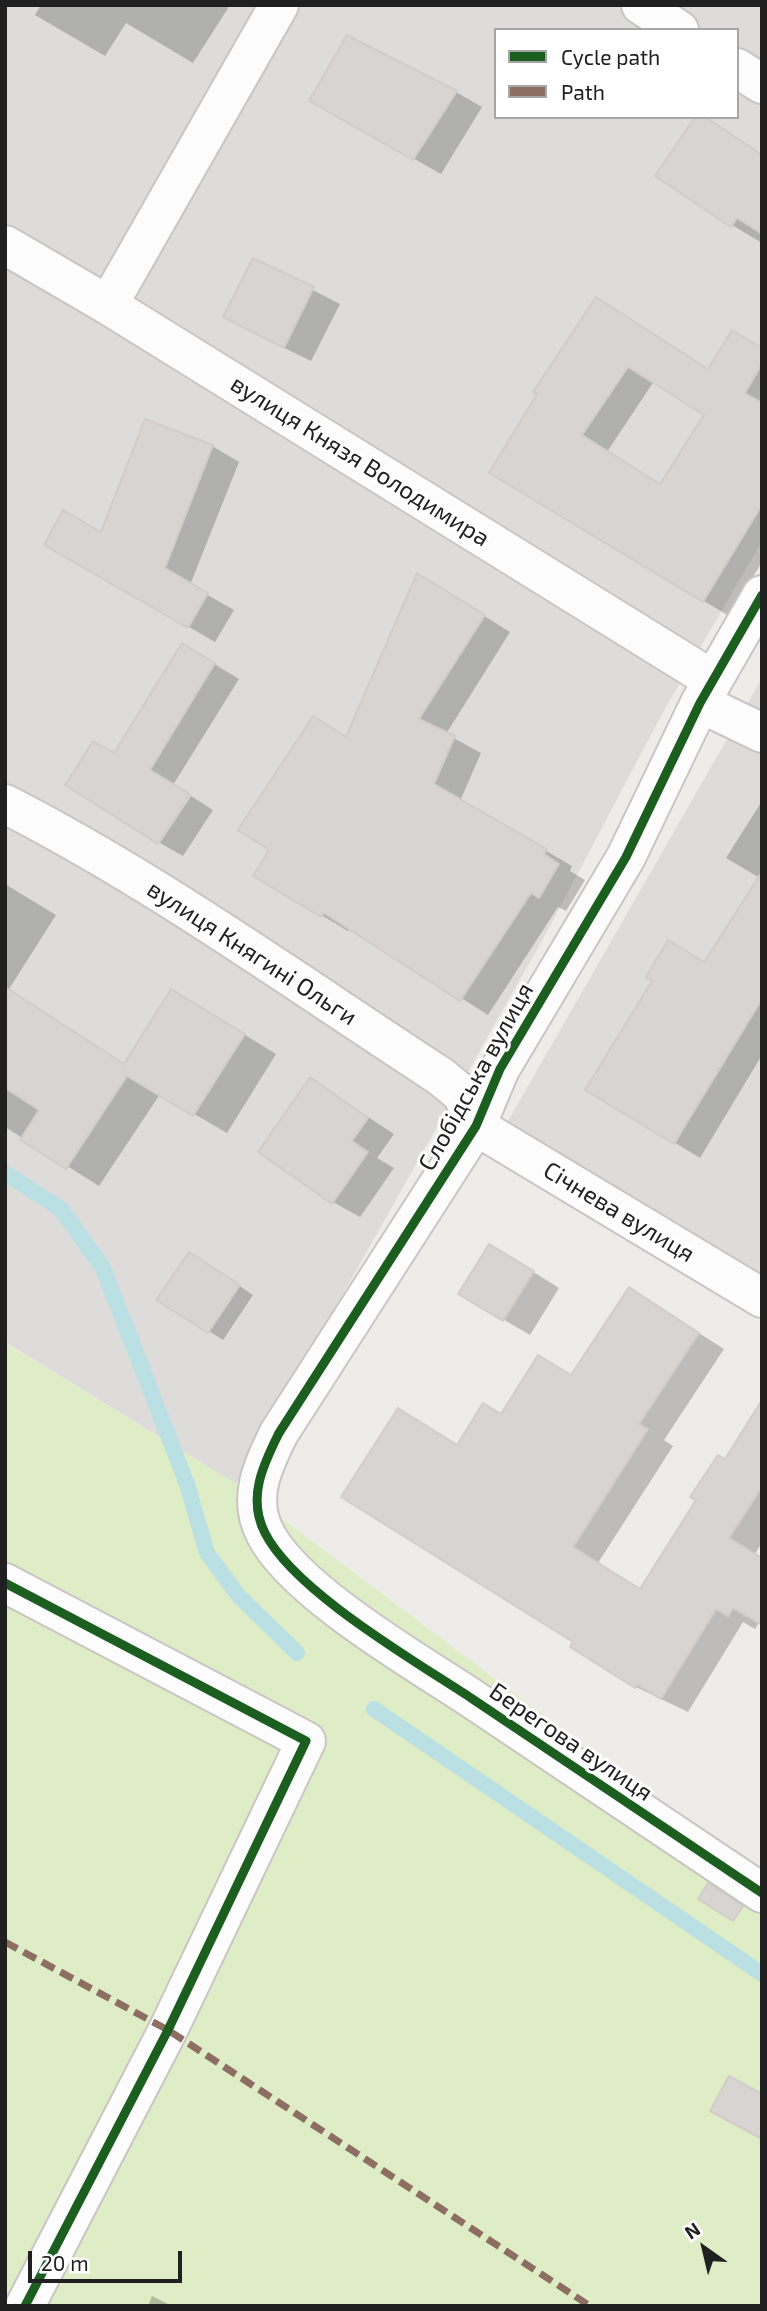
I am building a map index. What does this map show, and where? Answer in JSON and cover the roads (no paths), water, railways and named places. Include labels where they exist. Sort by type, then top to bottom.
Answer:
[{"type":"street","points":[[108,305],[279,5]]},
{"type":"street","points":[[641,5],[676,28]]},
{"type":"street","points":[[739,69],[762,84]]},
{"type":"street","name":"вулиця Князя Володимира","points":[[5,245],[108,305],[707,691],[762,733]]},
{"type":"street","name":"Слобідська вулиця","points":[[360,1624],[299,1574],[272,1545],[259,1519],[257,1490],[261,1472],[294,1407],[476,1126],[500,1069],[626,857],[707,691],[762,594]]},
{"type":"street","name":"вулиця Княгині Ольги","points":[[5,804],[71,838],[130,874],[440,1076],[462,1094],[476,1126]]},
{"type":"street","name":"Січнева вулиця","points":[[476,1126],[762,1298]]},
{"type":"street","points":[[5,1583],[306,1741],[168,2030],[25,2306],[5,2295]]},
{"type":"street","name":"Берегова вулиця","points":[[360,1624],[762,1893]]},
{"type":"waterway","points":[[5,1173],[61,1209],[103,1268],[187,1484],[207,1553],[238,1595],[297,1653]]},
{"type":"waterway","points":[[374,1709],[762,1974]]}]
